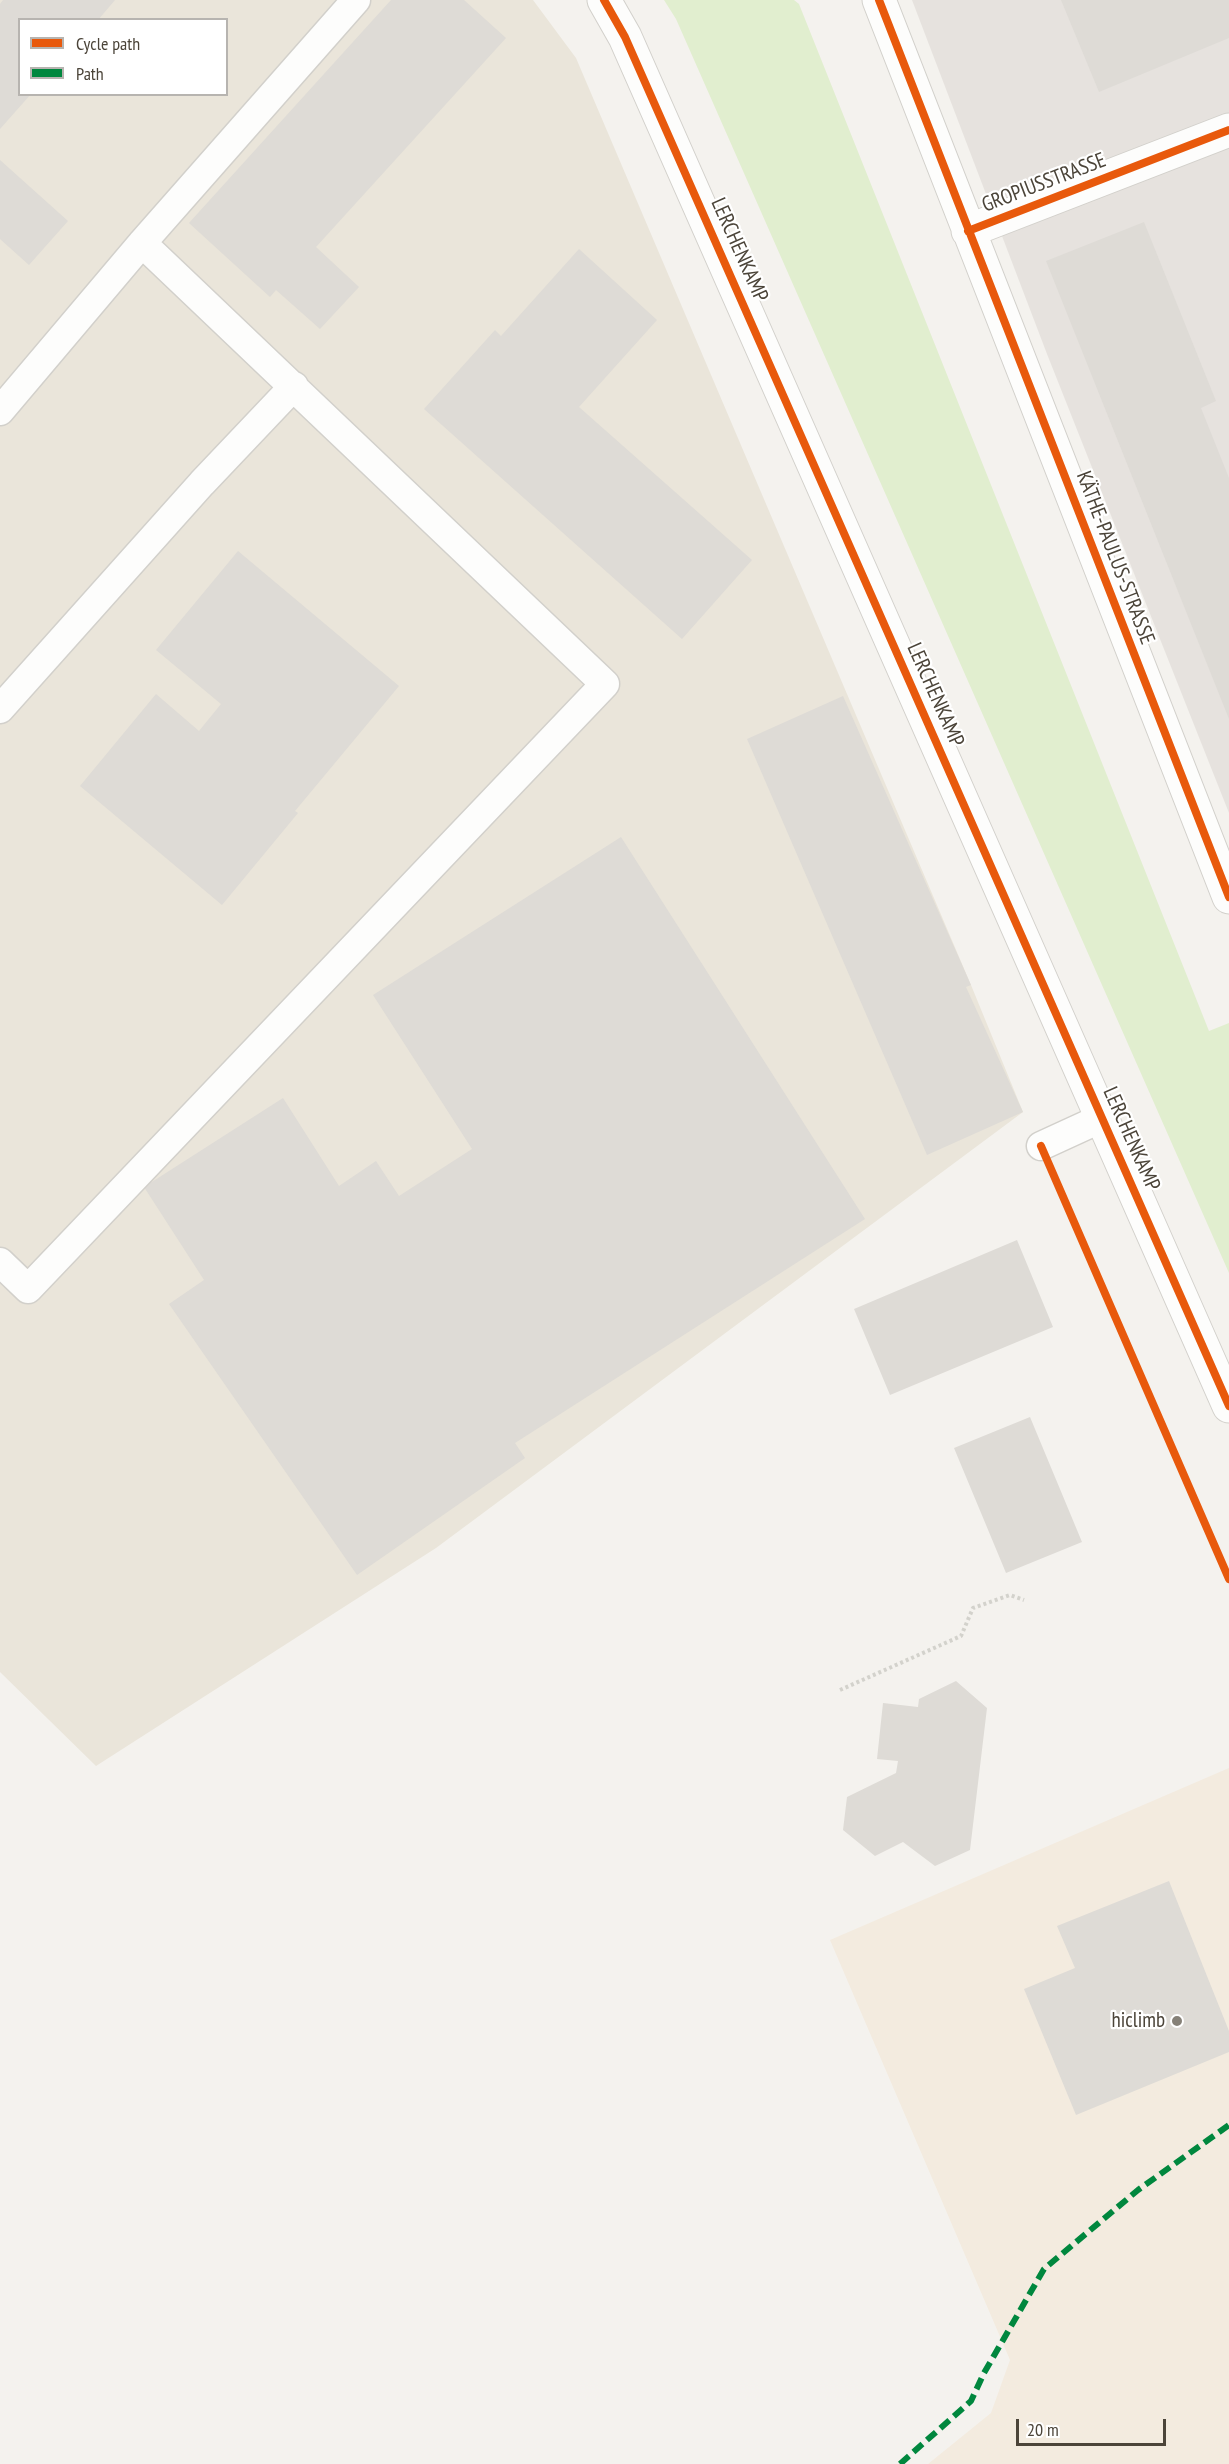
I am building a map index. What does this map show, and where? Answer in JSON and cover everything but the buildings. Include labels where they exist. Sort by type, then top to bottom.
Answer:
[{"type":"street","name":"LERCHENKAMP","points":[[604,0],[635,59],[1229,1406]]},
{"type":"street","name":"GROPIUSSTRASSE","points":[[879,0],[968,231],[1229,130]]},
{"type":"street","name":"KÄTHE-PAULUS-STRASSE","points":[[968,231],[1229,897]]},
{"type":"lane","points":[[0,411],[142,243],[356,0]]},
{"type":"lane","points":[[0,1262],[28,1288],[605,684],[142,243]]},
{"type":"lane","points":[[3,700],[294,386]]},
{"type":"lane","points":[[1041,1146],[1102,1118]]},
{"type":"path","points":[[840,1690],[962,1636],[973,1608],[1010,1595],[1024,1600]]},
{"type":"shaded area","points":[[0,0],[533,0],[576,58],[1023,1112],[436,1548],[96,1766],[0,1672]]},
{"type":"shaded area","points":[[912,0],[1229,0],[1229,813],[1047,354]]},
{"type":"shaded area","points":[[1229,1768],[1229,2464],[928,2464],[991,2413],[1010,2360],[830,1940]]},
{"type":"green space","points":[[664,0],[794,0],[799,4],[1209,1031],[1229,1023],[1229,1273],[676,19]]},
{"type":"marked path","points":[[900,2464],[971,2401],[984,2373],[1044,2269],[1138,2190],[1229,2125]]},
{"type":"cycle path","points":[[604,0],[625,37],[1229,1406]]},
{"type":"cycle path","points":[[879,0],[1229,897]]},
{"type":"cycle path","points":[[968,231],[1229,130]]},
{"type":"cycle path","points":[[1041,1146],[1229,1579]]},
{"type":"place","name":"hiclimb","points":[[1177,2021]]}]
